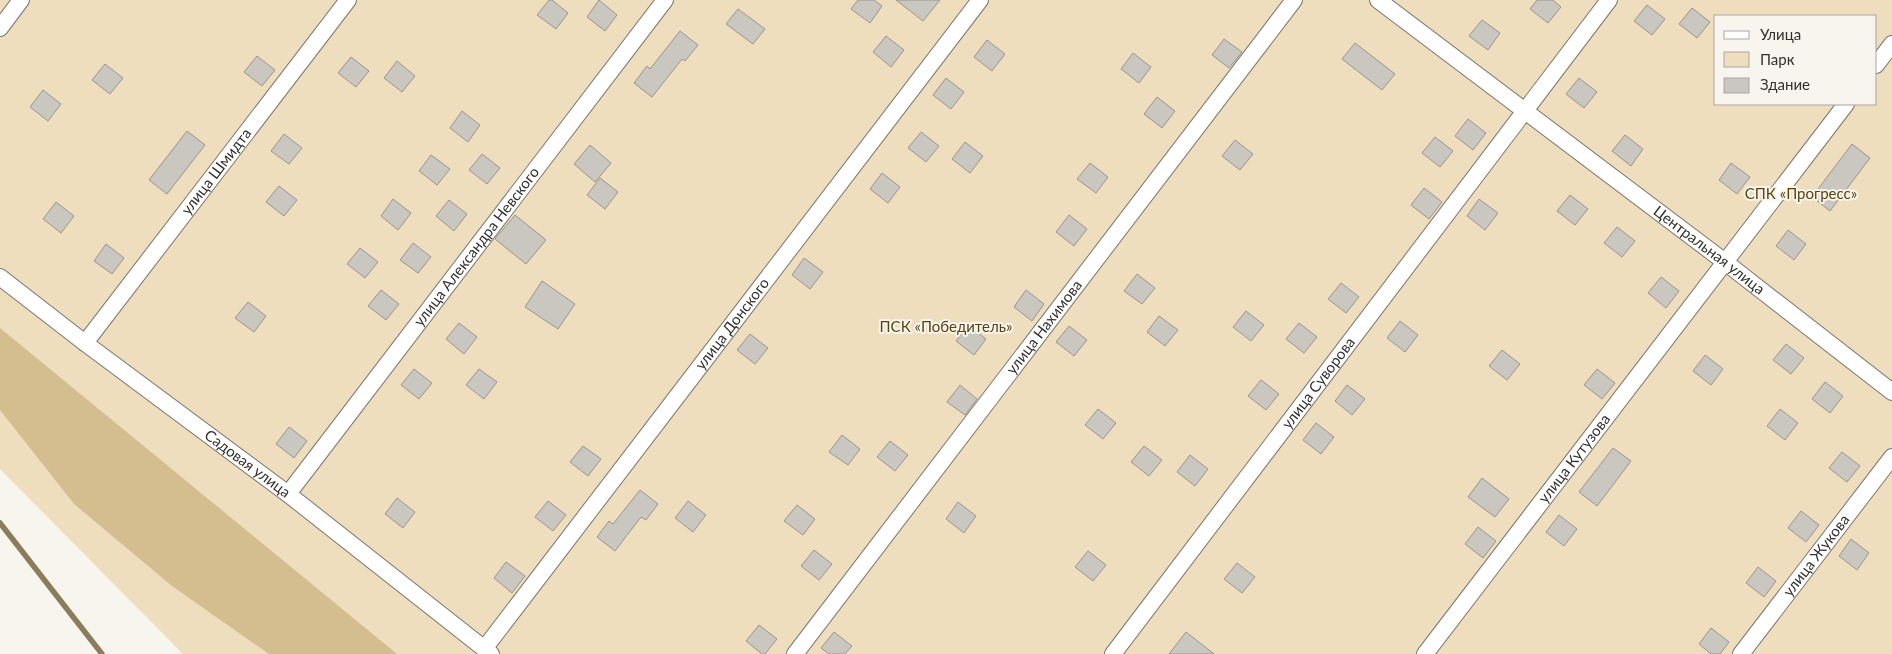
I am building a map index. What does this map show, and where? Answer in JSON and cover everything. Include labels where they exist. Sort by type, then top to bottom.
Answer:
[{"type":"street","points":[[0,28],[21,0]]},
{"type":"street","name":"улица Шмидта","points":[[85,343],[348,0]]},
{"type":"street","name":"улица Александра Невского","points":[[288,494],[665,0]]},
{"type":"street","name":"улица Донского","points":[[488,652],[980,0]]},
{"type":"street","name":"улица Нахимова","points":[[795,654],[1294,0]]},
{"type":"street","name":"Центральная улица","points":[[1378,0],[1725,262],[1892,392]]},
{"type":"street","name":"улица Суворова","points":[[1113,654],[1609,0]]},
{"type":"street","points":[[1877,64],[1892,44]]},
{"type":"street","name":"улица Кутузова","points":[[1425,654],[1845,105]]},
{"type":"street","name":"Садовая улица","points":[[0,277],[85,343],[288,494],[488,652]]},
{"type":"street","name":"улица Жукова","points":[[1741,654],[1892,457]]},
{"type":"green space","name":"ПСК «Победитель»","points":[[0,0],[1892,0],[1892,654],[183,654],[0,469]]},
{"type":"shaded area","points":[[0,328],[397,654],[269,654],[172,586],[74,504],[0,410]]},
{"type":"building","points":[[549,0],[552,0],[568,13],[556,29],[537,15]]},
{"type":"building","points":[[599,0],[617,15],[605,31],[587,17]]},
{"type":"building","points":[[858,0],[874,0],[882,6],[870,23],[851,9]]},
{"type":"building","points":[[896,0],[940,0],[923,21]]},
{"type":"building","points":[[1537,0],[1553,0],[1561,7],[1548,23],[1530,9]]},
{"type":"building","points":[[1647,5],[1665,19],[1652,35],[1634,21]]},
{"type":"building","points":[[1692,8],[1710,22],[1697,38],[1679,24]]},
{"type":"building","points":[[738,9],[765,29],[753,44],[726,24]]},
{"type":"building","points":[[1482,20],[1500,33],[1488,50],[1469,36]]},
{"type":"building","points":[[680,31],[698,45],[685,61],[682,59],[652,97],[634,83],[647,66],[650,69]]},
{"type":"building","points":[[886,36],[904,50],[891,67],[873,52]]},
{"type":"building","points":[[1224,39],[1242,52],[1229,68],[1212,55]]},
{"type":"building","points":[[987,40],[1005,54],[992,71],[974,57]]},
{"type":"building","points":[[1355,43],[1395,74],[1382,90],[1342,59]]},
{"type":"building","points":[[1133,53],[1151,67],[1139,83],[1121,69]]},
{"type":"building","points":[[257,56],[275,70],[262,86],[244,72]]},
{"type":"building","points":[[351,57],[369,71],[356,87],[338,73]]},
{"type":"building","points":[[397,61],[415,76],[402,92],[384,78]]},
{"type":"building","points":[[105,64],[123,78],[110,94],[92,80]]},
{"type":"building","points":[[946,78],[964,92],[951,109],[933,95]]},
{"type":"building","points":[[1579,78],[1597,92],[1584,108],[1566,94]]},
{"type":"building","points":[[43,90],[61,104],[48,121],[30,107]]},
{"type":"building","points":[[1157,97],[1175,111],[1162,128],[1144,114]]},
{"type":"building","points":[[462,111],[480,125],[468,142],[450,128]]},
{"type":"building","points":[[1468,119],[1486,133],[1473,150],[1455,136]]},
{"type":"building","points":[[187,131],[205,145],[167,194],[149,180]]},
{"type":"building","points":[[921,132],[939,146],[926,162],[908,148]]},
{"type":"building","points":[[284,134],[302,148],[289,164],[271,151]]},
{"type":"building","points":[[1625,135],[1643,149],[1631,166],[1612,151]]},
{"type":"building","points":[[1435,137],[1453,151],[1440,167],[1422,153]]},
{"type":"building","points":[[1235,140],[1253,154],[1240,170],[1222,156]]},
{"type":"building","points":[[965,142],[983,156],[970,173],[952,159]]},
{"type":"building","points":[[1852,144],[1870,158],[1830,211],[1812,197]]},
{"type":"building","points":[[590,145],[611,163],[595,182],[574,164]]},
{"type":"building","points":[[482,154],[500,168],[487,184],[469,170]]},
{"type":"building","points":[[431,155],[450,169],[437,185],[419,171]]},
{"type":"building","points":[[1090,163],[1108,177],[1096,193],[1077,179]]},
{"type":"building","points":[[1731,163],[1750,177],[1737,194],[1719,180]]},
{"type":"building","points":[[882,173],[900,187],[888,203],[870,189]]},
{"type":"building","points":[[600,178],[618,192],[605,209],[587,195]]},
{"type":"building","points":[[279,186],[297,200],[284,216],[266,202]]},
{"type":"building","points":[[1424,188],[1442,202],[1429,219],[1411,205]]},
{"type":"building","points":[[1570,195],[1588,209],[1575,225],[1557,211]]},
{"type":"building","points":[[393,199],[411,213],[398,230],[381,216]]},
{"type":"building","points":[[1479,199],[1498,213],[1485,230],[1467,216]]},
{"type":"building","points":[[449,200],[467,214],[454,231],[436,216]]},
{"type":"building","points":[[56,202],[74,216],[61,233],[43,219]]},
{"type":"building","points":[[515,215],[546,240],[526,264],[495,239]]},
{"type":"building","points":[[1069,215],[1087,229],[1074,246],[1056,232]]},
{"type":"building","points":[[1617,227],[1635,241],[1622,257],[1604,243]]},
{"type":"building","points":[[1788,230],[1806,244],[1794,260],[1776,246]]},
{"type":"building","points":[[413,243],[431,257],[418,273],[400,260]]},
{"type":"building","points":[[106,244],[124,258],[112,274],[94,261]]},
{"type":"building","points":[[360,248],[378,262],[365,278],[347,264]]},
{"type":"building","points":[[804,258],[823,272],[810,289],[792,275]]},
{"type":"building","points":[[1137,274],[1155,288],[1142,304],[1124,291]]},
{"type":"building","points":[[1661,277],[1679,291],[1666,308],[1648,293]]},
{"type":"building","points":[[542,281],[575,304],[558,329],[525,307]]},
{"type":"building","points":[[1341,283],[1359,297],[1346,313],[1328,299]]},
{"type":"building","points":[[381,290],[399,304],[386,320],[368,306]]},
{"type":"building","points":[[1026,290],[1044,304],[1032,321],[1014,307]]},
{"type":"building","points":[[248,302],[266,316],[254,332],[235,318]]},
{"type":"building","points":[[1246,311],[1264,325],[1251,341],[1233,327]]},
{"type":"building","points":[[1159,316],[1178,330],[1165,346],[1147,332]]},
{"type":"building","points":[[1400,321],[1418,335],[1405,352],[1387,338]]},
{"type":"building","points":[[459,323],[477,337],[464,354],[446,339]]},
{"type":"building","points":[[1299,323],[1317,337],[1304,353],[1286,339]]},
{"type":"building","points":[[968,325],[986,339],[974,355],[956,341]]},
{"type":"building","points":[[1069,326],[1087,340],[1074,356],[1056,342]]},
{"type":"building","points":[[750,334],[768,348],[755,364],[737,350]]},
{"type":"building","points":[[1786,344],[1804,358],[1791,374],[1773,360]]},
{"type":"building","points":[[1502,350],[1520,364],[1507,380],[1489,366]]},
{"type":"building","points":[[1705,355],[1723,369],[1711,385],[1693,371]]},
{"type":"building","points":[[414,369],[432,383],[419,399],[401,385]]},
{"type":"building","points":[[479,369],[497,382],[484,399],[466,385]]},
{"type":"building","points":[[1597,369],[1615,383],[1602,399],[1584,385]]},
{"type":"building","points":[[1261,380],[1279,394],[1266,410],[1248,396]]},
{"type":"building","points":[[1825,382],[1843,396],[1830,413],[1812,399]]},
{"type":"building","points":[[960,385],[977,399],[965,415],[947,402]]},
{"type":"building","points":[[1347,385],[1365,399],[1352,415],[1335,401]]},
{"type":"building","points":[[1098,409],[1116,423],[1103,439],[1085,425]]},
{"type":"building","points":[[1780,409],[1798,423],[1785,440],[1767,426]]},
{"type":"building","points":[[1316,423],[1334,437],[1321,454],[1303,440]]},
{"type":"building","points":[[289,427],[307,441],[294,458],[276,444]]},
{"type":"building","points":[[842,435],[860,449],[848,465],[829,452]]},
{"type":"building","points":[[890,441],[908,455],[895,471],[877,457]]},
{"type":"building","points":[[583,446],[601,459],[588,476],[570,462]]},
{"type":"building","points":[[1144,446],[1162,460],[1149,476],[1131,462]]},
{"type":"building","points":[[1613,448],[1631,461],[1597,506],[1579,492]]},
{"type":"building","points":[[1842,452],[1860,466],[1847,482],[1829,468]]},
{"type":"building","points":[[1190,455],[1208,469],[1195,486],[1177,472]]},
{"type":"building","points":[[1482,478],[1509,499],[1495,517],[1468,497]]},
{"type":"building","points":[[640,490],[658,504],[646,520],[641,517],[615,551],[597,537],[609,521],[613,524]]},
{"type":"building","points":[[397,498],[415,512],[403,528],[385,514]]},
{"type":"building","points":[[548,501],[566,515],[553,531],[535,517]]},
{"type":"building","points":[[688,501],[706,515],[693,532],[675,518]]},
{"type":"building","points":[[958,502],[976,516],[964,533],[946,519]]},
{"type":"building","points":[[797,505],[815,519],[803,535],[784,521]]},
{"type":"building","points":[[1801,511],[1819,525],[1806,542],[1788,528]]},
{"type":"building","points":[[1559,515],[1577,529],[1564,546],[1546,532]]},
{"type":"building","points":[[1478,527],[1496,541],[1483,558],[1465,544]]},
{"type":"building","points":[[1851,539],[1869,553],[1857,570],[1839,556]]},
{"type":"building","points":[[814,550],[832,564],[819,580],[801,566]]},
{"type":"building","points":[[1088,551],[1106,565],[1093,581],[1075,567]]},
{"type":"building","points":[[506,562],[525,576],[512,593],[494,578]]},
{"type":"building","points":[[1237,563],[1255,577],[1242,593],[1224,579]]},
{"type":"building","points":[[1758,567],[1776,581],[1764,597],[1746,583]]},
{"type":"building","points":[[759,625],[777,639],[765,654],[762,654],[746,641]]},
{"type":"building","points":[[1711,628],[1729,642],[1720,654],[1711,654],[1699,644]]},
{"type":"building","points":[[834,632],[852,646],[845,654],[829,654],[821,648]]},
{"type":"building","points":[[1186,632],[1214,654],[1169,654]]},
{"type":"waterway","points":[[0,523],[102,654]]},
{"type":"park label","name":"СПК «Прогресс»","points":[[1801,194]]}]
